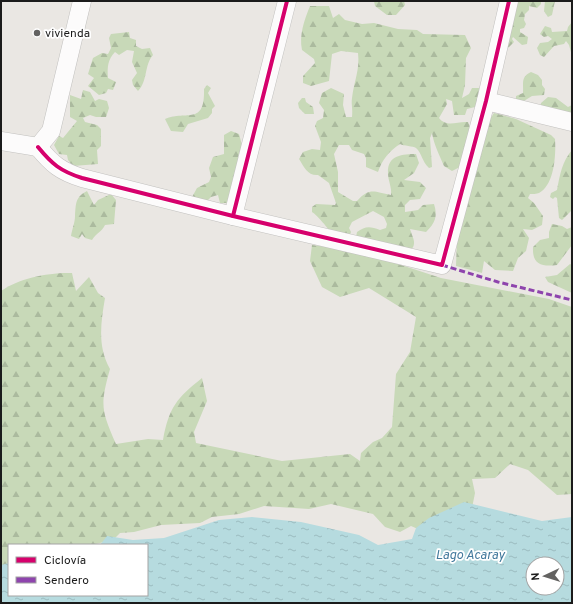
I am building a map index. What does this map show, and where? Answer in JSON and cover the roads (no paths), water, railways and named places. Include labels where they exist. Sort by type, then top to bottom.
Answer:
[{"type":"street","points":[[38,147],[50,131],[82,1]]},
{"type":"street","points":[[233,216],[287,1]]},
{"type":"street","points":[[1,141],[38,147],[51,163],[66,173],[233,216],[442,265],[486,101],[509,1]]},
{"type":"street","points":[[486,101],[572,122]]},
{"type":"water","name":"Lago Acaray","points":[[464,502],[542,521],[572,517],[572,603],[1,603],[1,565],[8,563],[8,596],[148,596],[148,544],[101,544],[107,536],[133,540],[164,538],[219,520],[252,517],[301,522],[359,535],[378,545],[412,539],[416,528],[429,518]]},
{"type":"place","name":"vivienda","points":[[37,33]]}]
